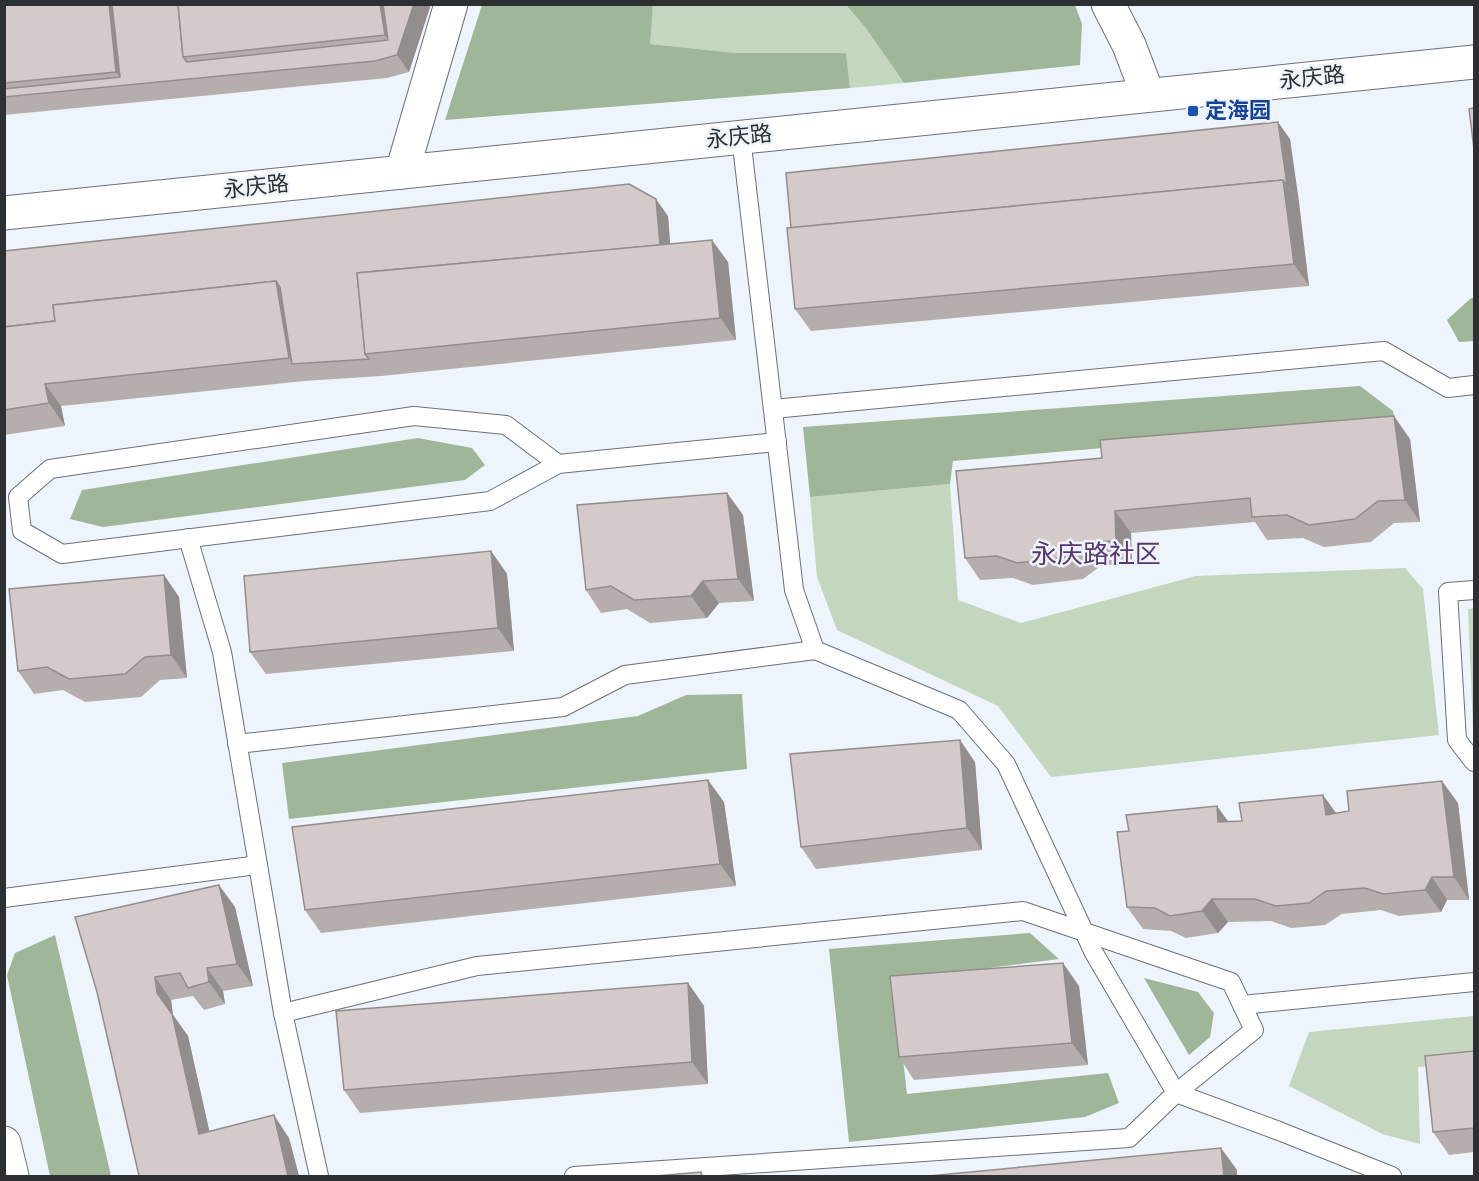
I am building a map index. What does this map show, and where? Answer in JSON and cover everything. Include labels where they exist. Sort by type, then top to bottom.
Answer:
[{"type":"street","points":[[402,172],[451,4]]},
{"type":"street","points":[[1108,4],[1129,45],[1148,95]]},
{"type":"street","name":"永庆路","points":[[4,213],[1474,62]]},
{"type":"street","points":[[4,1143],[12,1176]]},
{"type":"lane","points":[[741,137],[794,590],[815,650]]},
{"type":"lane","points":[[773,409],[1384,351],[1449,388],[1474,385]]},
{"type":"lane","points":[[558,464],[506,425],[414,416],[50,469],[18,497],[22,531],[62,554],[490,501],[558,464],[777,442]]},
{"type":"lane","points":[[188,538],[222,652],[283,1013],[319,1176]]},
{"type":"lane","points":[[1474,590],[1448,592],[1457,740],[1474,762]]},
{"type":"lane","points":[[237,744],[563,707],[626,675],[815,650],[959,710],[1006,764],[1094,953],[1176,1094],[1279,1131],[1392,1176]]},
{"type":"lane","points":[[4,898],[258,864]]},
{"type":"lane","points":[[283,1013],[477,966],[1023,911],[1231,982],[1254,1030],[1176,1094],[1129,1138],[574,1176]]},
{"type":"lane","points":[[1242,1005],[1474,982]]},
{"type":"green space","points":[[482,5],[653,5],[650,44],[736,53],[846,53],[850,88],[445,120]]},
{"type":"green space","points":[[653,5],[846,5],[865,27],[904,83],[850,88],[846,53],[736,53],[649,44]]},
{"type":"green space","points":[[846,5],[1075,5],[1082,24],[1080,65],[904,83],[865,27]]},
{"type":"green space","points":[[1471,298],[1474,298],[1474,341],[1459,342],[1447,320]]},
{"type":"green space","points":[[1360,386],[1393,411],[1395,423],[953,461],[950,484],[810,497],[803,427]]},
{"type":"green space","points":[[418,438],[472,448],[485,465],[465,480],[103,527],[70,519],[82,490]]},
{"type":"green space","points":[[950,484],[958,600],[1021,623],[1196,576],[1405,568],[1423,589],[1439,735],[1051,777],[998,706],[837,630],[817,577],[810,497]]},
{"type":"green space","points":[[1474,608],[1474,730],[1468,609]]},
{"type":"green space","points":[[742,694],[747,769],[289,819],[282,763],[638,716],[686,695]]},
{"type":"green space","points":[[1030,933],[1059,959],[894,980],[907,1094],[1108,1073],[1119,1103],[1085,1117],[849,1142],[829,949]]},
{"type":"green space","points":[[55,935],[111,1176],[50,1176],[7,975],[15,953]]},
{"type":"green space","points":[[1144,978],[1198,992],[1214,1013],[1210,1037],[1189,1055]]},
{"type":"green space","points":[[1474,1016],[1474,1063],[1418,1067],[1420,1144],[1382,1134],[1289,1086],[1309,1032]]},
{"type":"building","points":[[4,4],[109,4],[116,72],[4,83]]},
{"type":"building","points":[[112,4],[178,4],[183,57],[187,62],[388,40],[383,4],[414,4],[397,55],[375,61],[4,97],[4,89],[120,77]]},
{"type":"building","points":[[178,4],[380,4],[385,35],[183,57]]},
{"type":"building","points":[[1474,108],[1474,149],[1469,109]]},
{"type":"building","points":[[1278,122],[1287,185],[1283,180],[791,228],[786,173]]},
{"type":"building","points":[[1283,180],[1294,264],[795,309],[787,228]]},
{"type":"building","points":[[629,184],[656,199],[660,245],[357,273],[365,354],[369,359],[292,364],[280,287],[276,281],[53,305],[55,321],[4,327],[4,251]]},
{"type":"building","points":[[712,240],[720,318],[365,354],[357,273]]},
{"type":"building","points":[[276,281],[289,358],[45,384],[49,403],[4,410],[4,327],[55,321],[53,305]]},
{"type":"building","points":[[1394,416],[1405,500],[1378,501],[1355,519],[1309,525],[1287,515],[1252,517],[1250,498],[1115,511],[1116,541],[1087,542],[1067,557],[1017,563],[997,556],[965,558],[956,471],[1102,458],[1100,440]]},
{"type":"building","points":[[727,493],[738,579],[703,581],[691,596],[634,600],[611,586],[586,590],[577,505]]},
{"type":"building","points":[[491,551],[498,628],[250,652],[244,576]]},
{"type":"building","points":[[164,575],[171,655],[145,657],[125,674],[69,679],[47,667],[18,671],[9,589]]},
{"type":"building","points":[[960,740],[967,828],[801,847],[790,754]]},
{"type":"building","points":[[708,780],[720,864],[305,910],[292,827]]},
{"type":"building","points":[[1442,781],[1454,877],[1432,877],[1425,890],[1383,894],[1365,888],[1326,891],[1309,903],[1276,906],[1255,899],[1212,899],[1202,911],[1170,916],[1155,908],[1127,907],[1117,832],[1129,831],[1126,815],[1217,806],[1218,822],[1242,821],[1239,803],[1323,795],[1326,815],[1349,811],[1347,791]]},
{"type":"building","points":[[219,885],[237,964],[207,968],[209,982],[188,988],[180,973],[155,977],[157,993],[172,1014],[199,1134],[274,1115],[288,1176],[139,1176],[97,992],[75,917]]},
{"type":"building","points":[[1063,963],[1072,1043],[899,1057],[890,976]]},
{"type":"building","points":[[688,983],[692,1062],[344,1090],[336,1011]]},
{"type":"building","points":[[1474,1051],[1474,1128],[1433,1132],[1425,1056]]},
{"type":"building","points":[[1221,1148],[1224,1176],[928,1176]]},
{"type":"building","points":[[701,1172],[702,1176],[655,1176]]},
{"type":"place","name":"定海园","points":[[1193,111]]},
{"type":"district","name":"永庆路社区","points":[[1096,554]]}]
